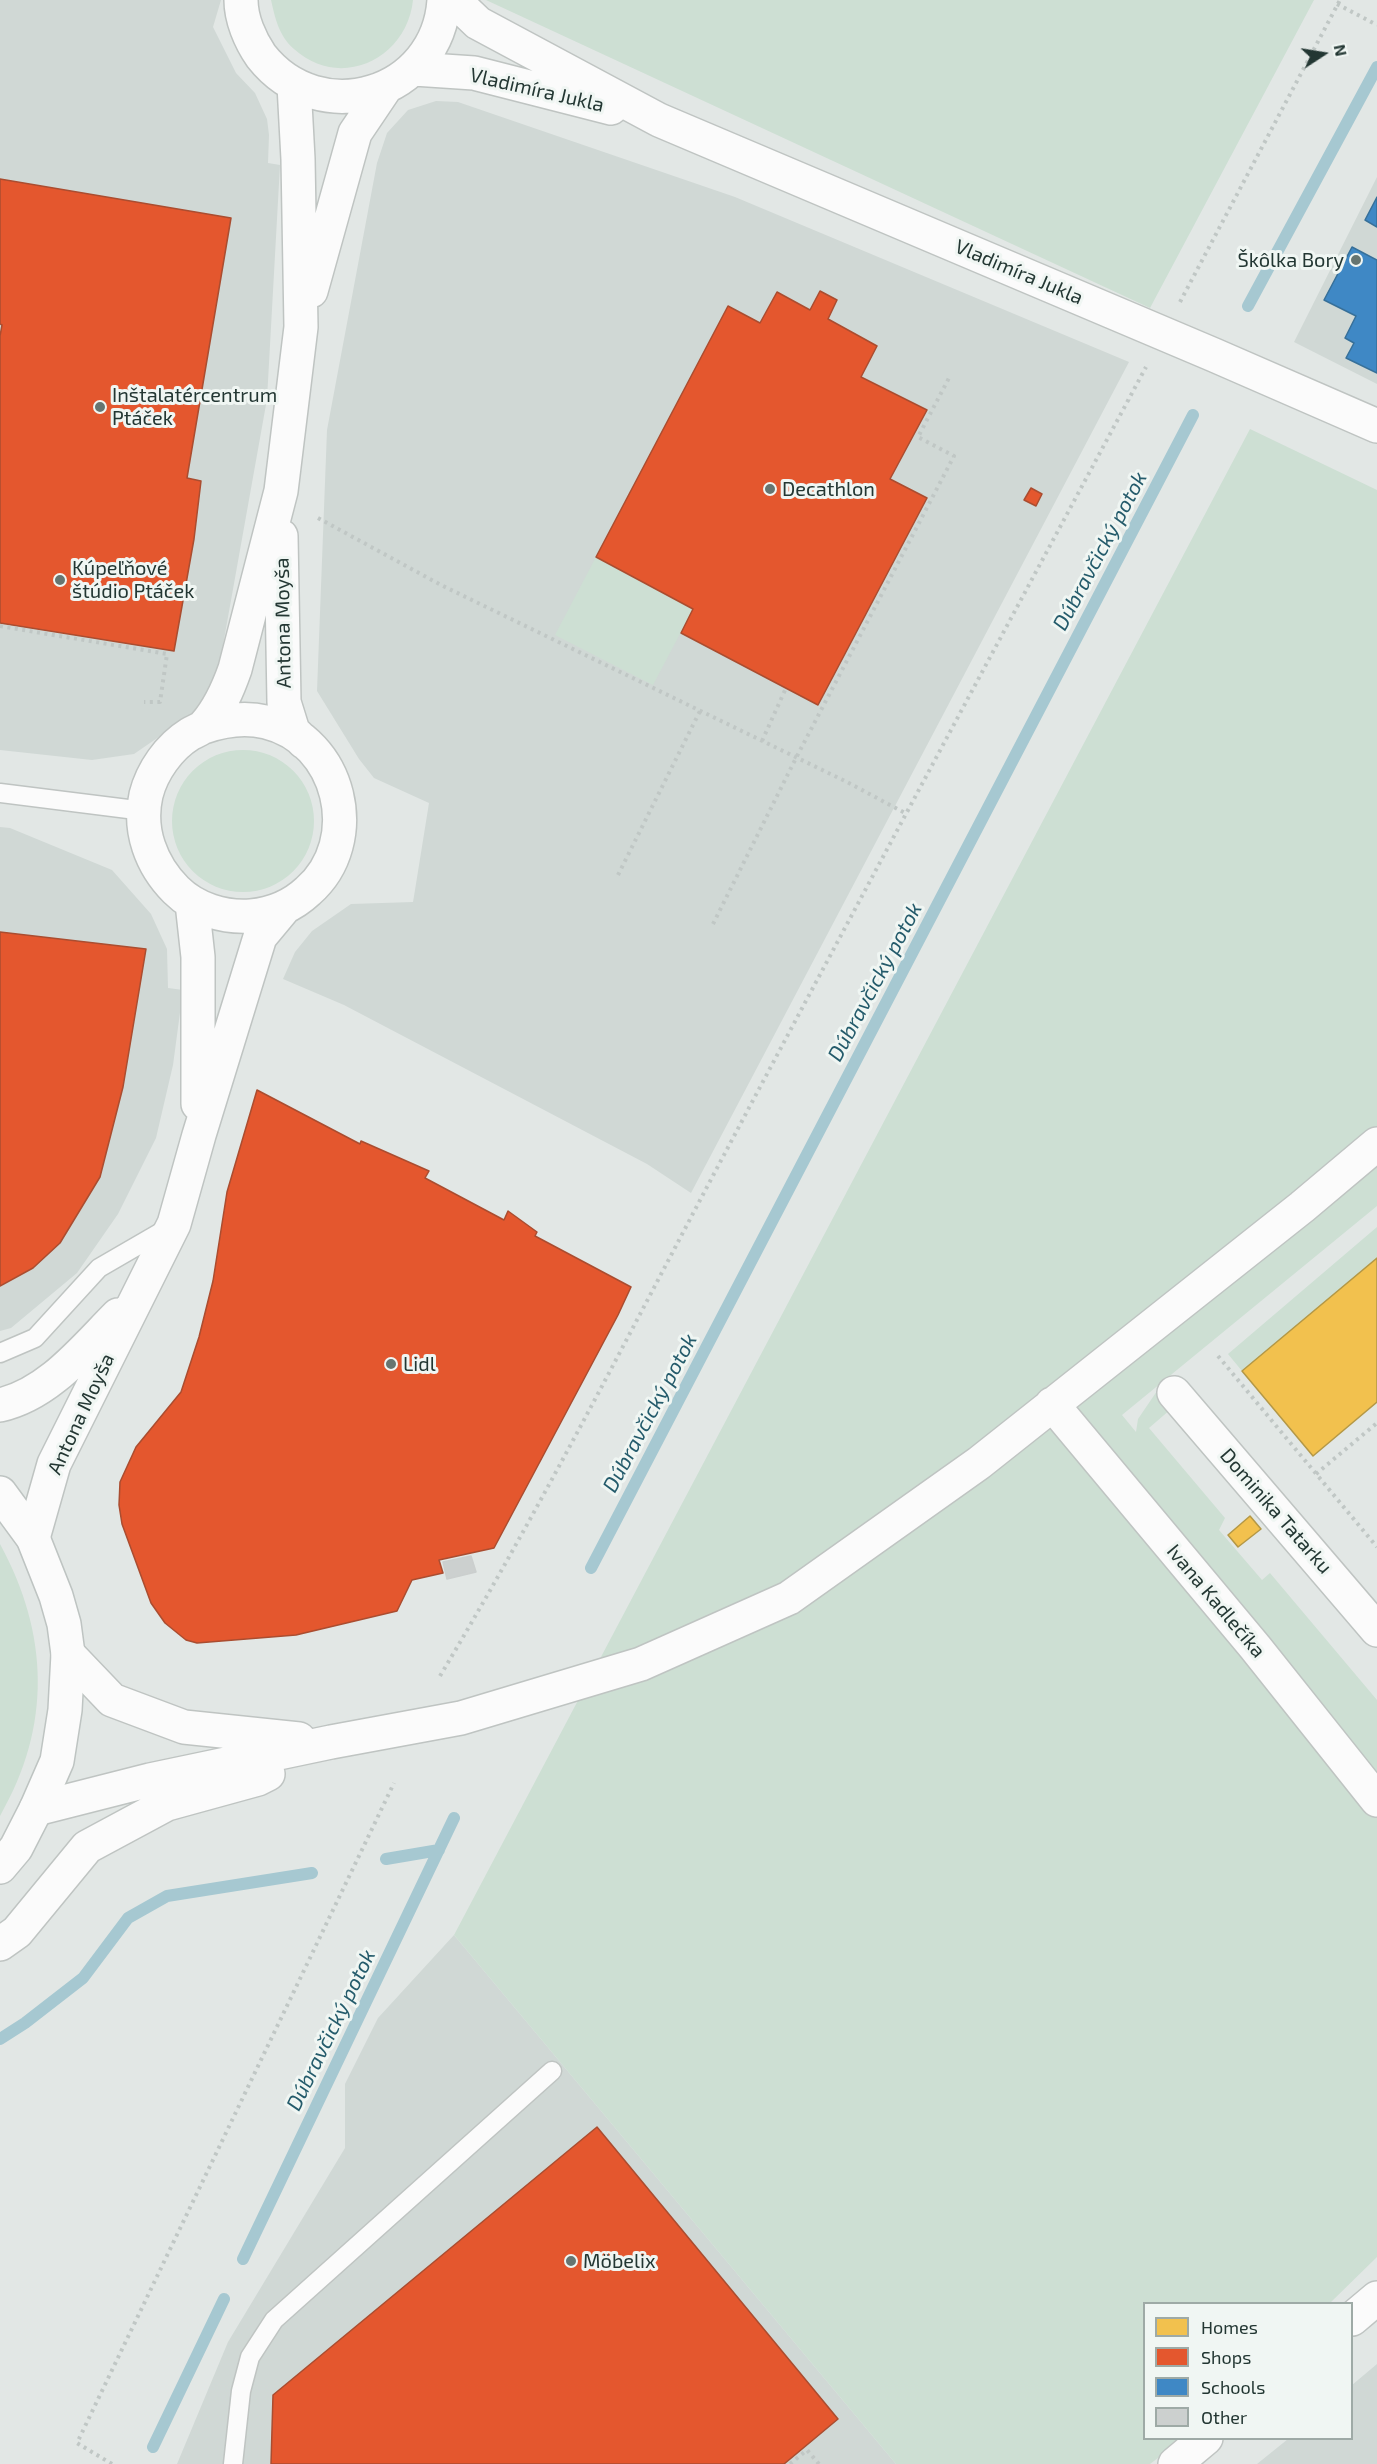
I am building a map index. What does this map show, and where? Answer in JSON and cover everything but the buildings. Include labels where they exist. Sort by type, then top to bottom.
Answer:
[{"type":"street","points":[[241,0],[245,21],[258,51],[268,64],[294,85],[333,97],[360,95],[386,87],[414,69],[427,52],[437,33],[444,13],[444,0]]},
{"type":"street","name":"Vladimíra Jukla","points":[[454,0],[478,22],[659,120],[1377,426]]},
{"type":"street","name":"Vladimíra Jukla","points":[[414,69],[474,74],[659,120]]},
{"type":"street","name":"Antona Moyša","points":[[204,727],[225,697],[235,669],[281,491],[301,327],[298,150],[294,85]]},
{"type":"street","name":"Antona Moyša","points":[[301,327],[354,133],[386,87]]},
{"type":"street","name":"Antona Moyša","points":[[281,491],[284,702],[293,731],[310,747]]},
{"type":"street","points":[[236,720],[268,723],[284,729],[310,747],[325,766],[336,788],[340,807],[337,846],[321,878],[298,899],[285,907],[258,915],[230,916],[192,903],[168,883],[151,856],[146,842],[144,811],[149,788],[158,767],[178,743],[204,727],[236,720]]},
{"type":"street","name":"Antona Moyša","points":[[192,903],[198,957],[199,1135]]},
{"type":"street","name":"Antona Moyša","points":[[33,1538],[54,1464],[174,1224],[260,937],[285,907]]},
{"type":"street","points":[[36,1809],[150,1780],[331,1742],[461,1719],[641,1664],[789,1598],[979,1463],[1302,1207],[1377,1144]]},
{"type":"street","name":"Antona Moyša","points":[[0,1405],[9,1403],[52,1380],[138,1295]]},
{"type":"street","name":"Dominika Tatarku","points":[[1174,1394],[1377,1630]]},
{"type":"street","name":"Ivana Kadlečíka","points":[[1052,1404],[1255,1647],[1377,1800]]},
{"type":"street","points":[[0,1493],[33,1538],[56,1596],[64,1624],[68,1654],[65,1710],[57,1761],[16,1848],[0,1867]]},
{"type":"street","points":[[68,1654],[112,1700],[184,1727],[331,1742]]},
{"type":"street","points":[[0,1944],[17,1932],[87,1848],[167,1804],[258,1779],[331,1742]]},
{"type":"street","points":[[1353,2318],[1377,2298]]},
{"type":"street","points":[[1175,2464],[1205,2440]]},
{"type":"lane","points":[[0,793],[144,811]]},
{"type":"lane","points":[[0,1353],[34,1338],[99,1268],[174,1224]]},
{"type":"lane","points":[[233,2464],[241,2391],[250,2357],[274,2320],[552,2071]]},
{"type":"path","points":[[440,1676],[482,1606],[565,1454],[1338,2],[1377,25]]},
{"type":"path","points":[[713,924],[796,758],[954,456],[918,436],[950,378]]},
{"type":"path","points":[[318,518],[441,585],[905,813]]},
{"type":"path","points":[[0,626],[167,654],[160,702],[144,702]]},
{"type":"path","points":[[762,741],[786,688]]},
{"type":"path","points":[[618,875],[700,711]]},
{"type":"path","points":[[1218,1356],[1377,1546]]},
{"type":"path","points":[[1316,1474],[1377,1423]]},
{"type":"path","points":[[112,2464],[77,2443],[394,1783]]},
{"type":"path","points":[[790,2464],[807,2450],[819,2464]]},
{"type":"shaded area","points":[[0,0],[221,0],[213,27],[236,73],[255,93],[267,119],[268,163],[280,165],[267,399],[218,673],[198,710],[134,754],[92,760],[0,750]]},
{"type":"shaded area","points":[[436,101],[458,102],[735,197],[1129,362],[691,1193],[647,1164],[344,1005],[283,979],[295,952],[312,931],[351,904],[413,902],[429,803],[374,778],[359,759],[317,691],[327,430],[377,163],[387,133],[408,110]]},
{"type":"shaded area","name":"Škôlka Bory","points":[[1377,177],[1377,384],[1294,342]]},
{"type":"shaded area","points":[[0,827],[10,828],[112,870],[151,914],[167,949],[168,988],[183,990],[173,1065],[156,1138],[118,1214],[77,1273],[11,1328],[0,1331]]},
{"type":"shaded area","points":[[454,1935],[896,2464],[177,2464],[228,2342],[345,2148],[345,2084],[378,2018]]},
{"type":"shaded area","points":[[1377,2364],[1377,2464],[1257,2464],[1287,2440],[1353,2440],[1353,2384]]},
{"type":"green space","points":[[271,0],[413,0],[408,21],[398,38],[385,53],[350,68],[331,67],[312,61],[294,49],[281,33]]},
{"type":"green space","points":[[486,0],[1314,0],[1150,308]]},
{"type":"green space","points":[[1250,429],[1377,490],[1377,1206],[1122,1415],[1136,1432],[1138,1419],[1157,1391],[1171,1409],[1149,1428],[1225,1518],[1219,1530],[1262,1580],[1270,1573],[1377,1700],[1377,2257],[1331,2302],[1143,2302],[1143,2440],[1182,2440],[1150,2464],[896,2464],[454,1935]]},
{"type":"green space","points":[[596,557],[693,609],[653,685],[555,635]]},
{"type":"green space","points":[[243,750],[257,751],[270,756],[293,771],[308,794],[313,807],[313,835],[308,848],[293,871],[270,886],[257,891],[243,892],[229,891],[216,886],[193,871],[178,848],[173,835],[172,821],[173,807],[178,794],[193,771],[216,756],[229,751]]},
{"type":"green space","points":[[1377,1227],[1377,1258],[1242,1371],[1228,1354]]},
{"type":"green space","points":[[0,1544],[16,1578],[28,1612],[35,1646],[38,1680],[36,1714],[29,1748],[17,1782],[0,1816]]},
{"type":"waterway","name":"Dúbravčický potok","points":[[1248,306],[1377,67]]},
{"type":"waterway","name":"Dúbravčický potok","points":[[591,1568],[1193,415]]},
{"type":"waterway","name":"Dúbravčický potok","points":[[243,2259],[454,1818]]},
{"type":"waterway","points":[[386,1859],[439,1850]]},
{"type":"waterway","points":[[0,2039],[25,2023],[83,1978],[128,1918],[167,1896],[312,1873]]},
{"type":"waterway","name":"Dúbravčický potok","points":[[153,2447],[224,2299]]},
{"type":"place","name":"Škôlka Bory","points":[[1356,260]]},
{"type":"place","name":"Inštalatércentrum Ptáček","points":[[100,407]]},
{"type":"place","name":"Decathlon","points":[[770,489]]},
{"type":"place","name":"Kúpeľňové štúdio Ptáček","points":[[60,580]]},
{"type":"place","name":"Lidl","points":[[391,1364]]},
{"type":"place","name":"Möbelix","points":[[571,2261]]}]
